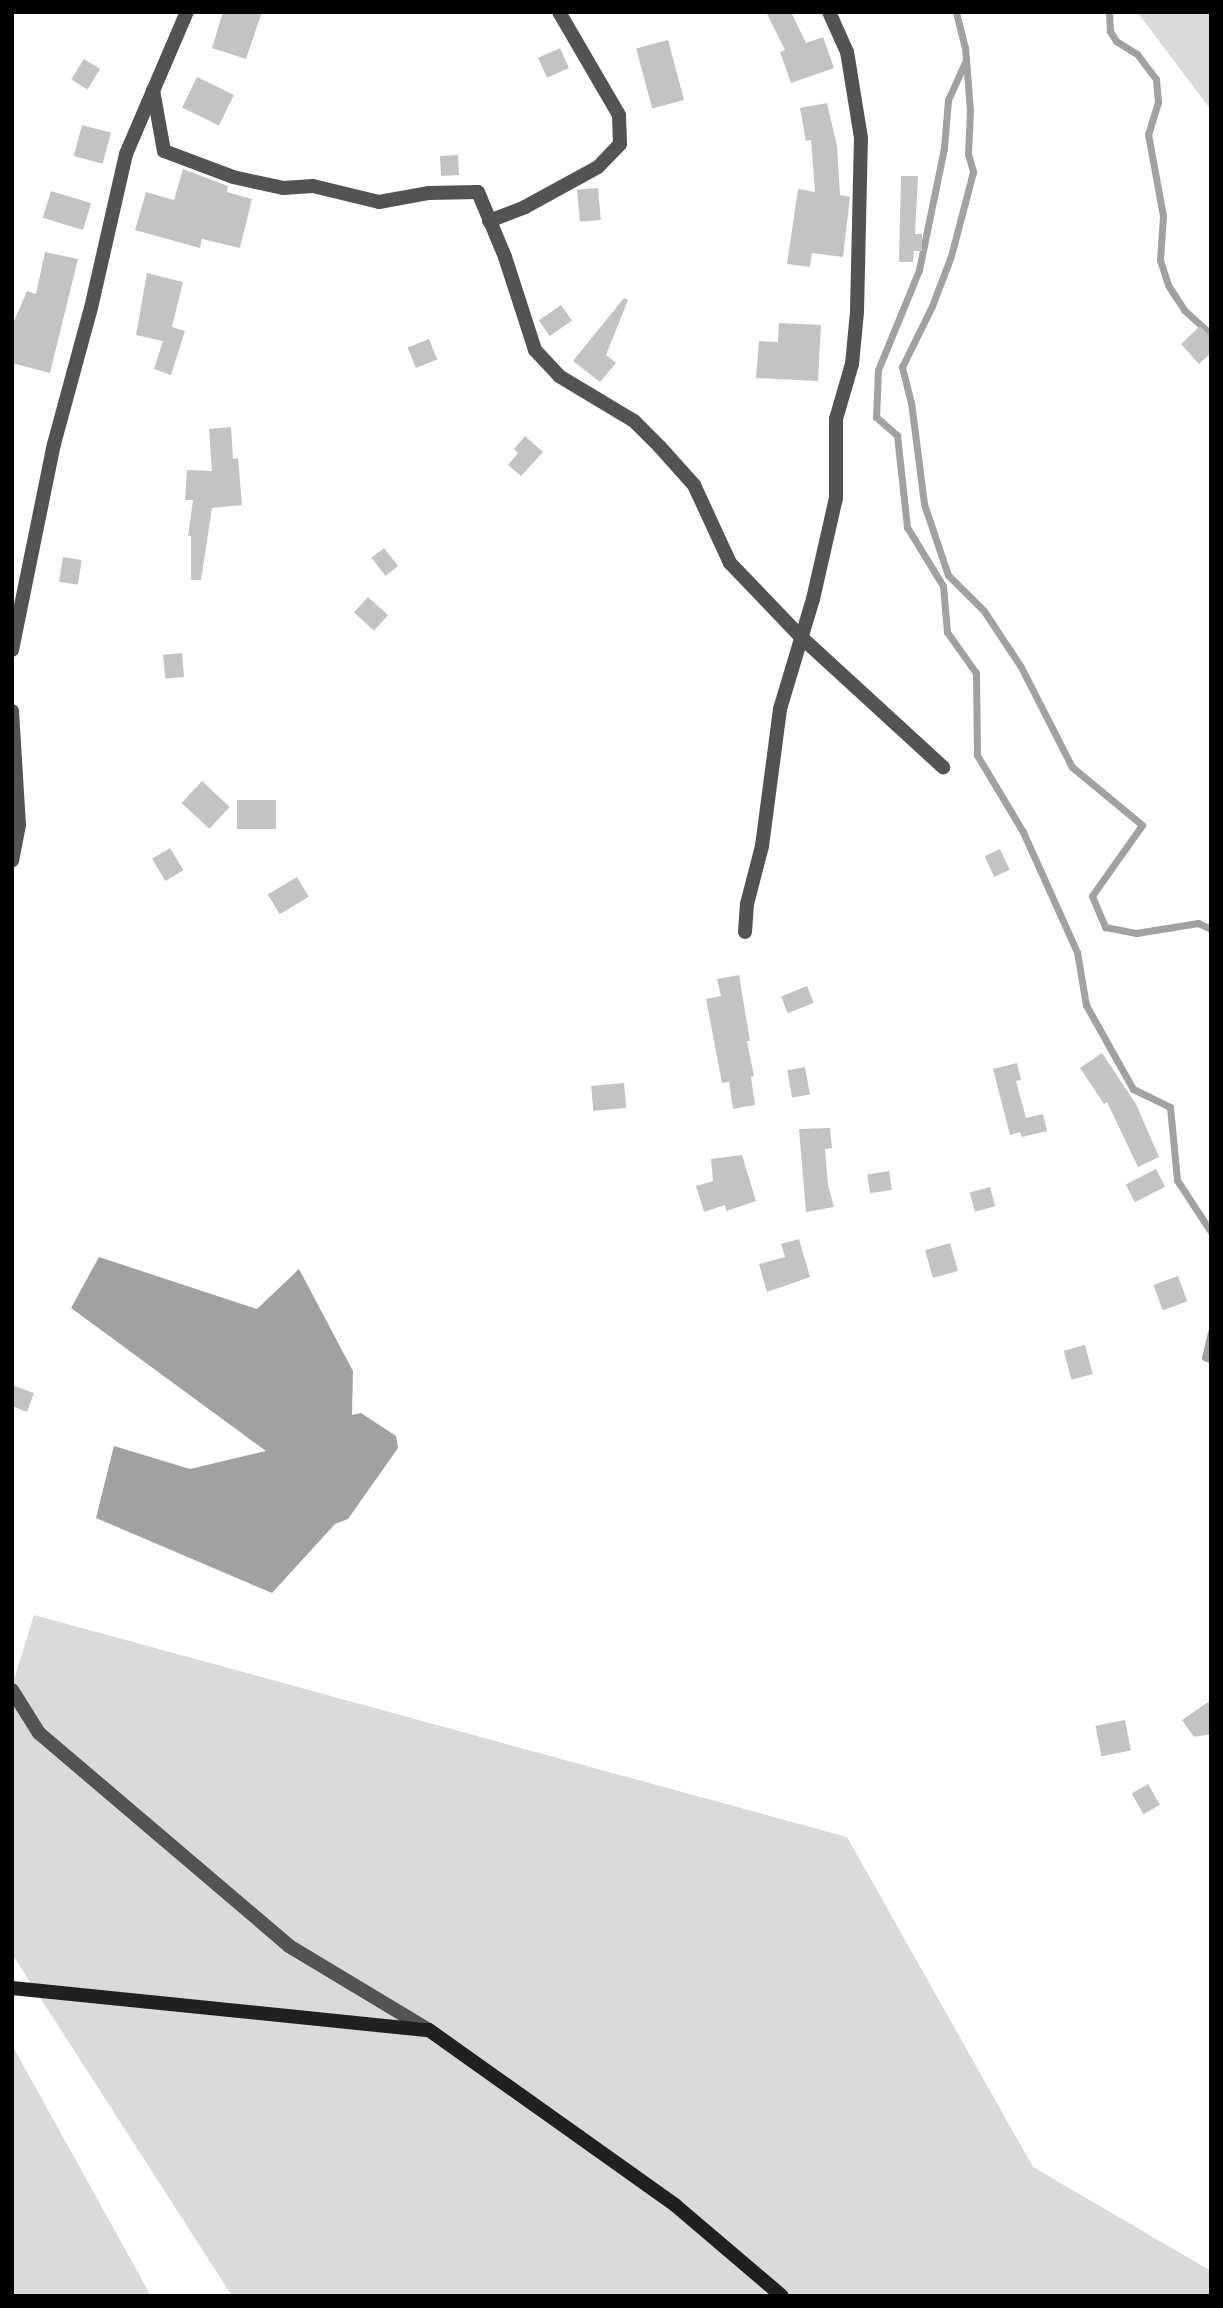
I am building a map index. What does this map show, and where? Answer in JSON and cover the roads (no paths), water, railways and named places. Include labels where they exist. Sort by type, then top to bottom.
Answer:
[{"type":"street","points":[[12,650],[54,444],[91,308],[126,154],[187,12]]},
{"type":"street","points":[[489,221],[525,207],[598,167],[620,144],[619,115],[559,12]]},
{"type":"street","points":[[745,932],[747,904],[762,846],[780,709],[836,498],[836,419],[852,364],[857,312],[862,138],[847,52],[829,12]]},
{"type":"street","points":[[153,89],[164,151],[233,177],[283,188],[313,186],[379,202],[429,193],[478,192],[505,257],[535,350],[559,376],[634,421],[660,447],[694,485],[730,564],[801,637],[943,768]]},
{"type":"street","points":[[12,711],[19,825],[12,860]]},
{"type":"street","points":[[12,1690],[39,1733],[289,1946],[429,2030],[675,2205],[782,2296]]},
{"type":"street","points":[[12,1988],[429,2030]]},
{"type":"waterway","points":[[956,12],[965,47],[970,110],[968,154],[973,172],[951,256],[932,306],[902,367],[911,402],[924,504],[948,575],[984,611],[1021,667],[1072,767],[1142,825],[1092,896],[1105,927],[1136,933],[1198,923],[1211,929]]},
{"type":"waterway","points":[[1109,12],[1110,31],[1116,41],[1137,54],[1156,79],[1158,102],[1148,134],[1163,216],[1160,260],[1168,285],[1184,310],[1211,334]]},
{"type":"waterway","points":[[966,60],[948,100],[944,148],[919,270],[878,370],[876,417],[897,435],[907,527],[943,586],[947,632],[976,673],[977,755],[1023,832],[1077,952],[1086,1005],[1133,1089],[1170,1107],[1177,1180],[1211,1232]]},
{"type":"waterway","points":[[1211,1332],[1205,1357],[1211,1360]]}]
